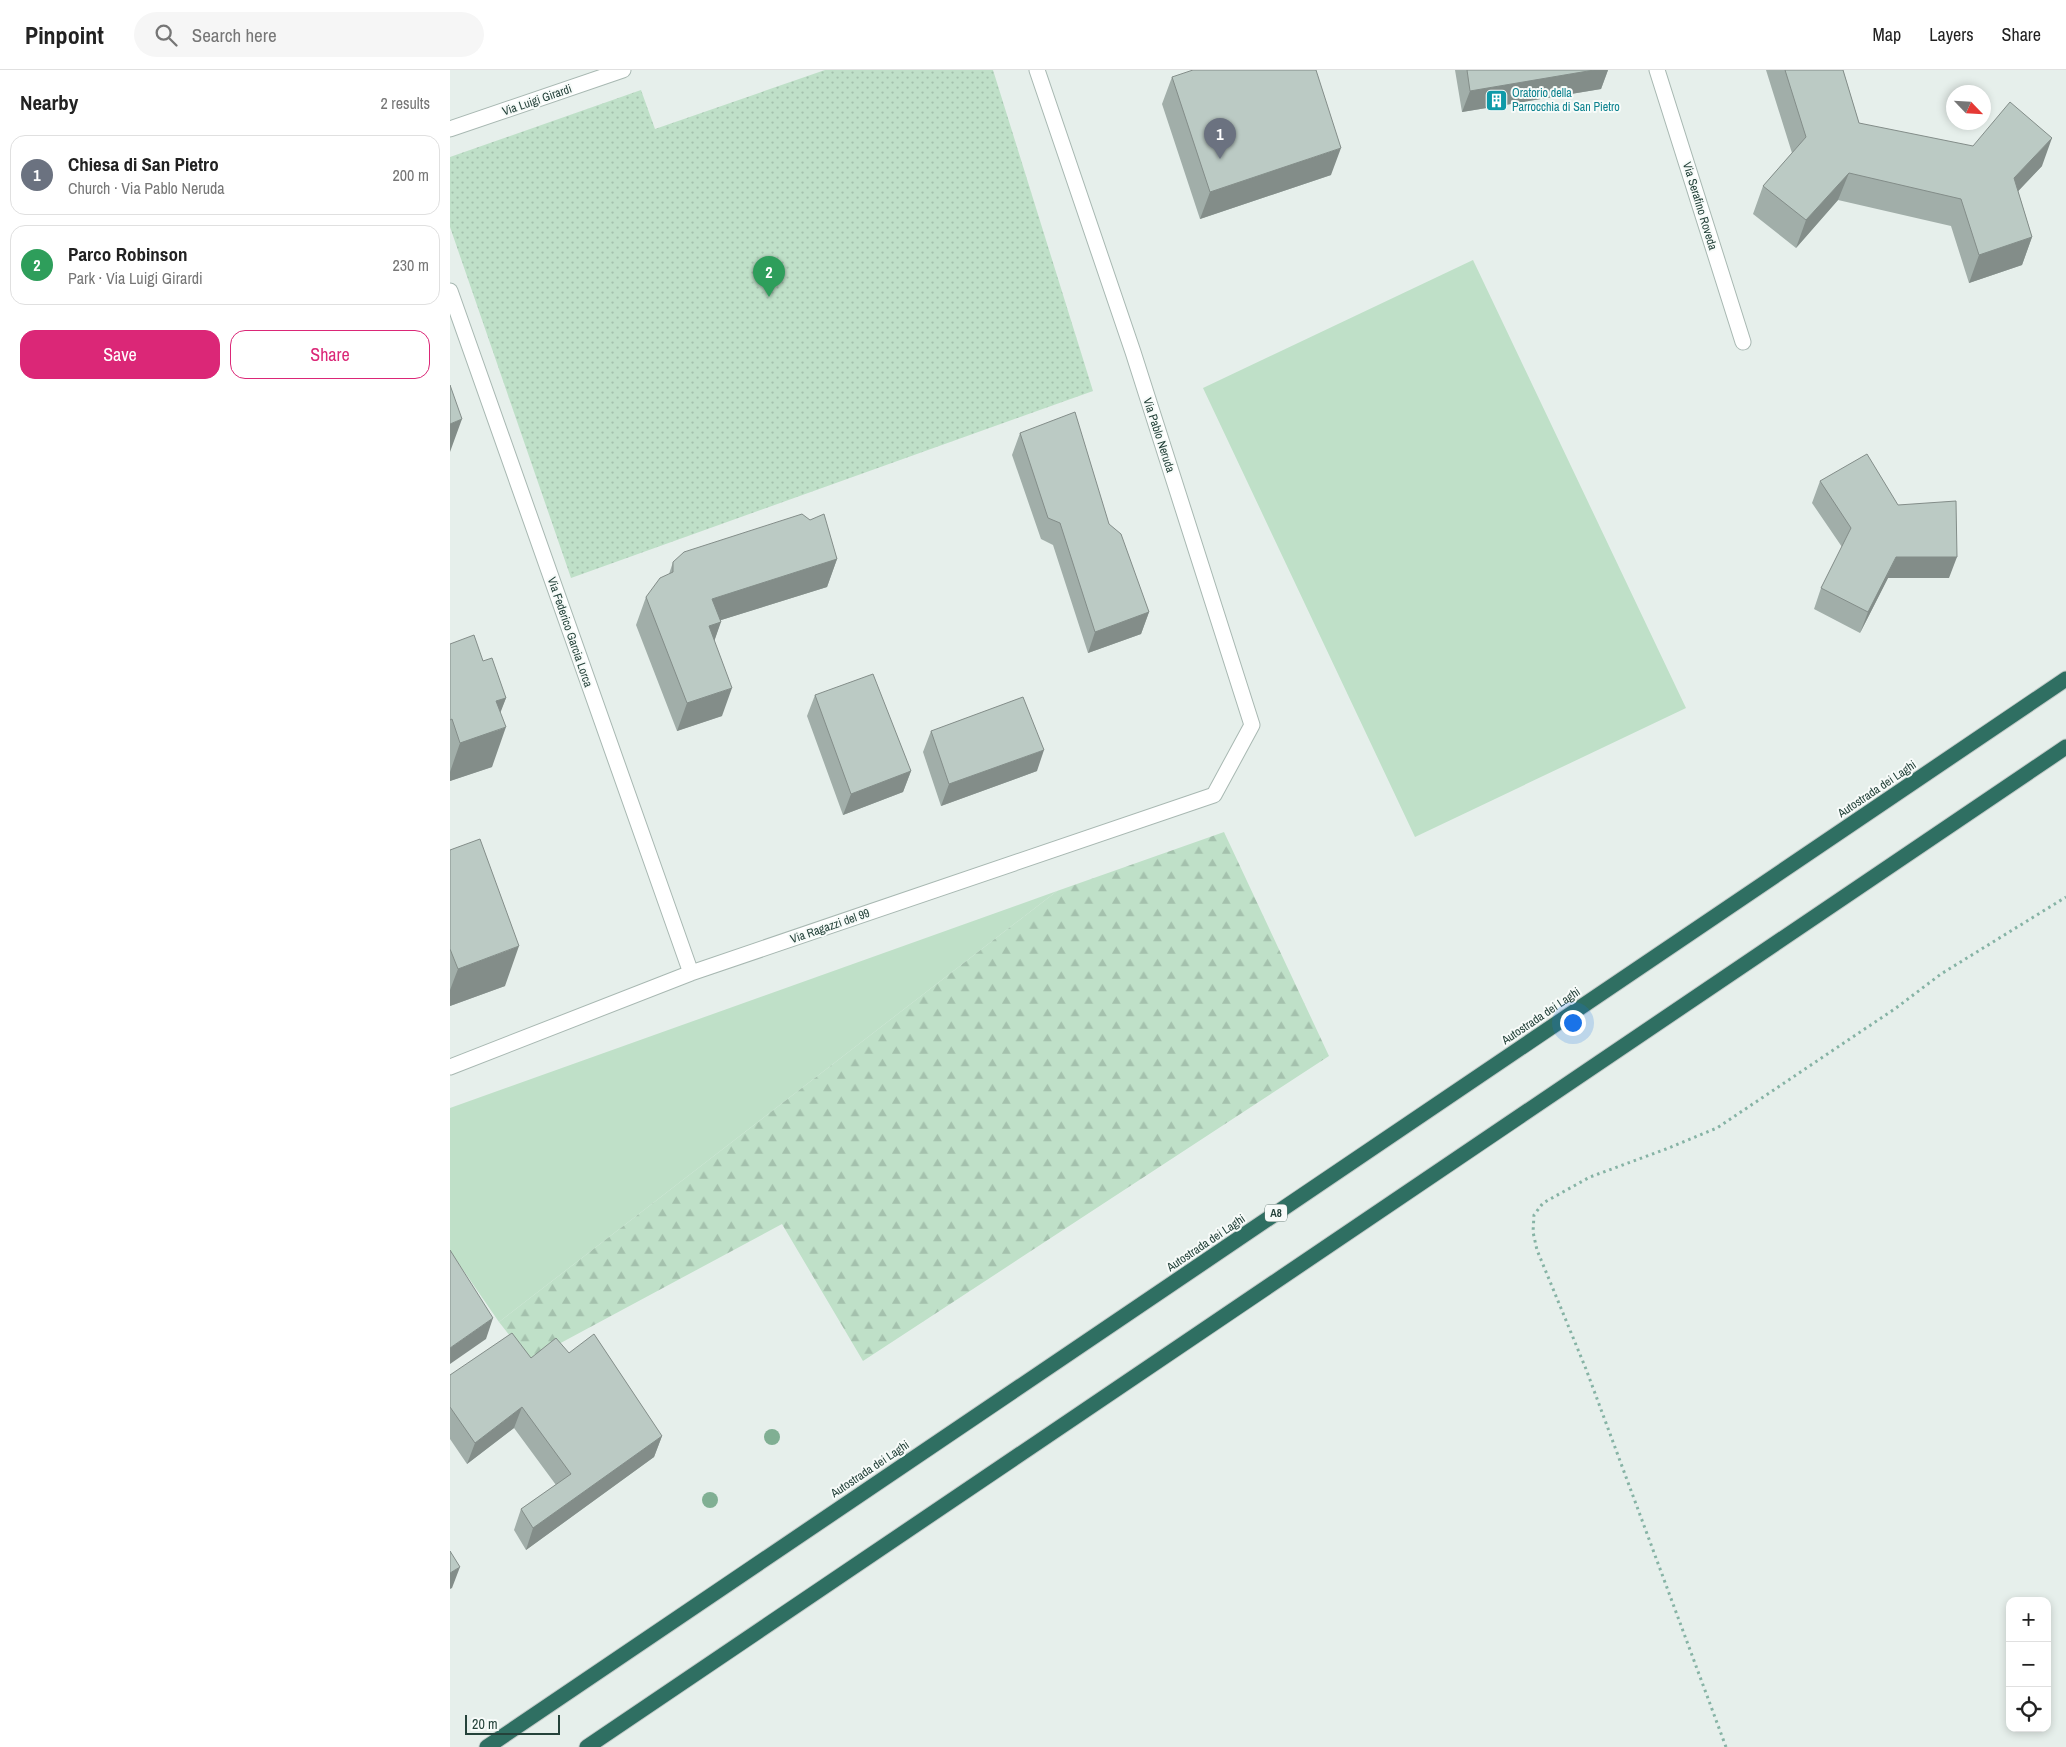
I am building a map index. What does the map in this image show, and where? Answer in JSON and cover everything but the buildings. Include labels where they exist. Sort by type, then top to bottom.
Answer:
[{"type":"highway","name":"Autostrada dei Laghi","points":[[487,1747],[2066,679]]},
{"type":"highway","points":[[587,1747],[2066,747]]},
{"type":"highway","points":[[593,1747],[619,1725]]},
{"type":"street","name":"Via Luigi Girardi","points":[[450,129],[623,70]]},
{"type":"street","name":"Via Pablo Neruda","points":[[1037,70],[1132,352],[1252,725],[1214,795]]},
{"type":"street","name":"Via Serafino Roveda","points":[[1657,70],[1743,342]]},
{"type":"street","name":"Via Federico Garcia Lorca","points":[[450,291],[691,973]]},
{"type":"street","name":"Via Ragazzi del 99","points":[[450,1067],[691,973],[1214,795]]},
{"type":"path","points":[[1726,1747],[1586,1369],[1537,1250],[1533,1232],[1534,1215],[1543,1204],[1590,1177],[1666,1150],[1717,1128],[1896,1008],[1941,974],[2066,897]]},
{"type":"green space","points":[[825,70],[993,70],[1093,391],[571,578],[450,227],[450,157],[641,90],[655,129]]},
{"type":"green space","points":[[1473,260],[1686,708],[1415,837],[1203,388]]},
{"type":"green space","points":[[1224,832],[1329,1056],[863,1361],[782,1224],[529,1360],[499,1322],[1057,891]]},
{"type":"green space","points":[[1057,891],[499,1322],[450,1251],[450,1108]]},
{"type":"place","name":"Oratorio della Parrocchia di San Pietro","points":[[1496,100]]},
{"type":"place","name":"Chiesa di San Pietro","points":[[1220,159]]},
{"type":"place","name":"Parco Robinson","points":[[769,297]]}]
